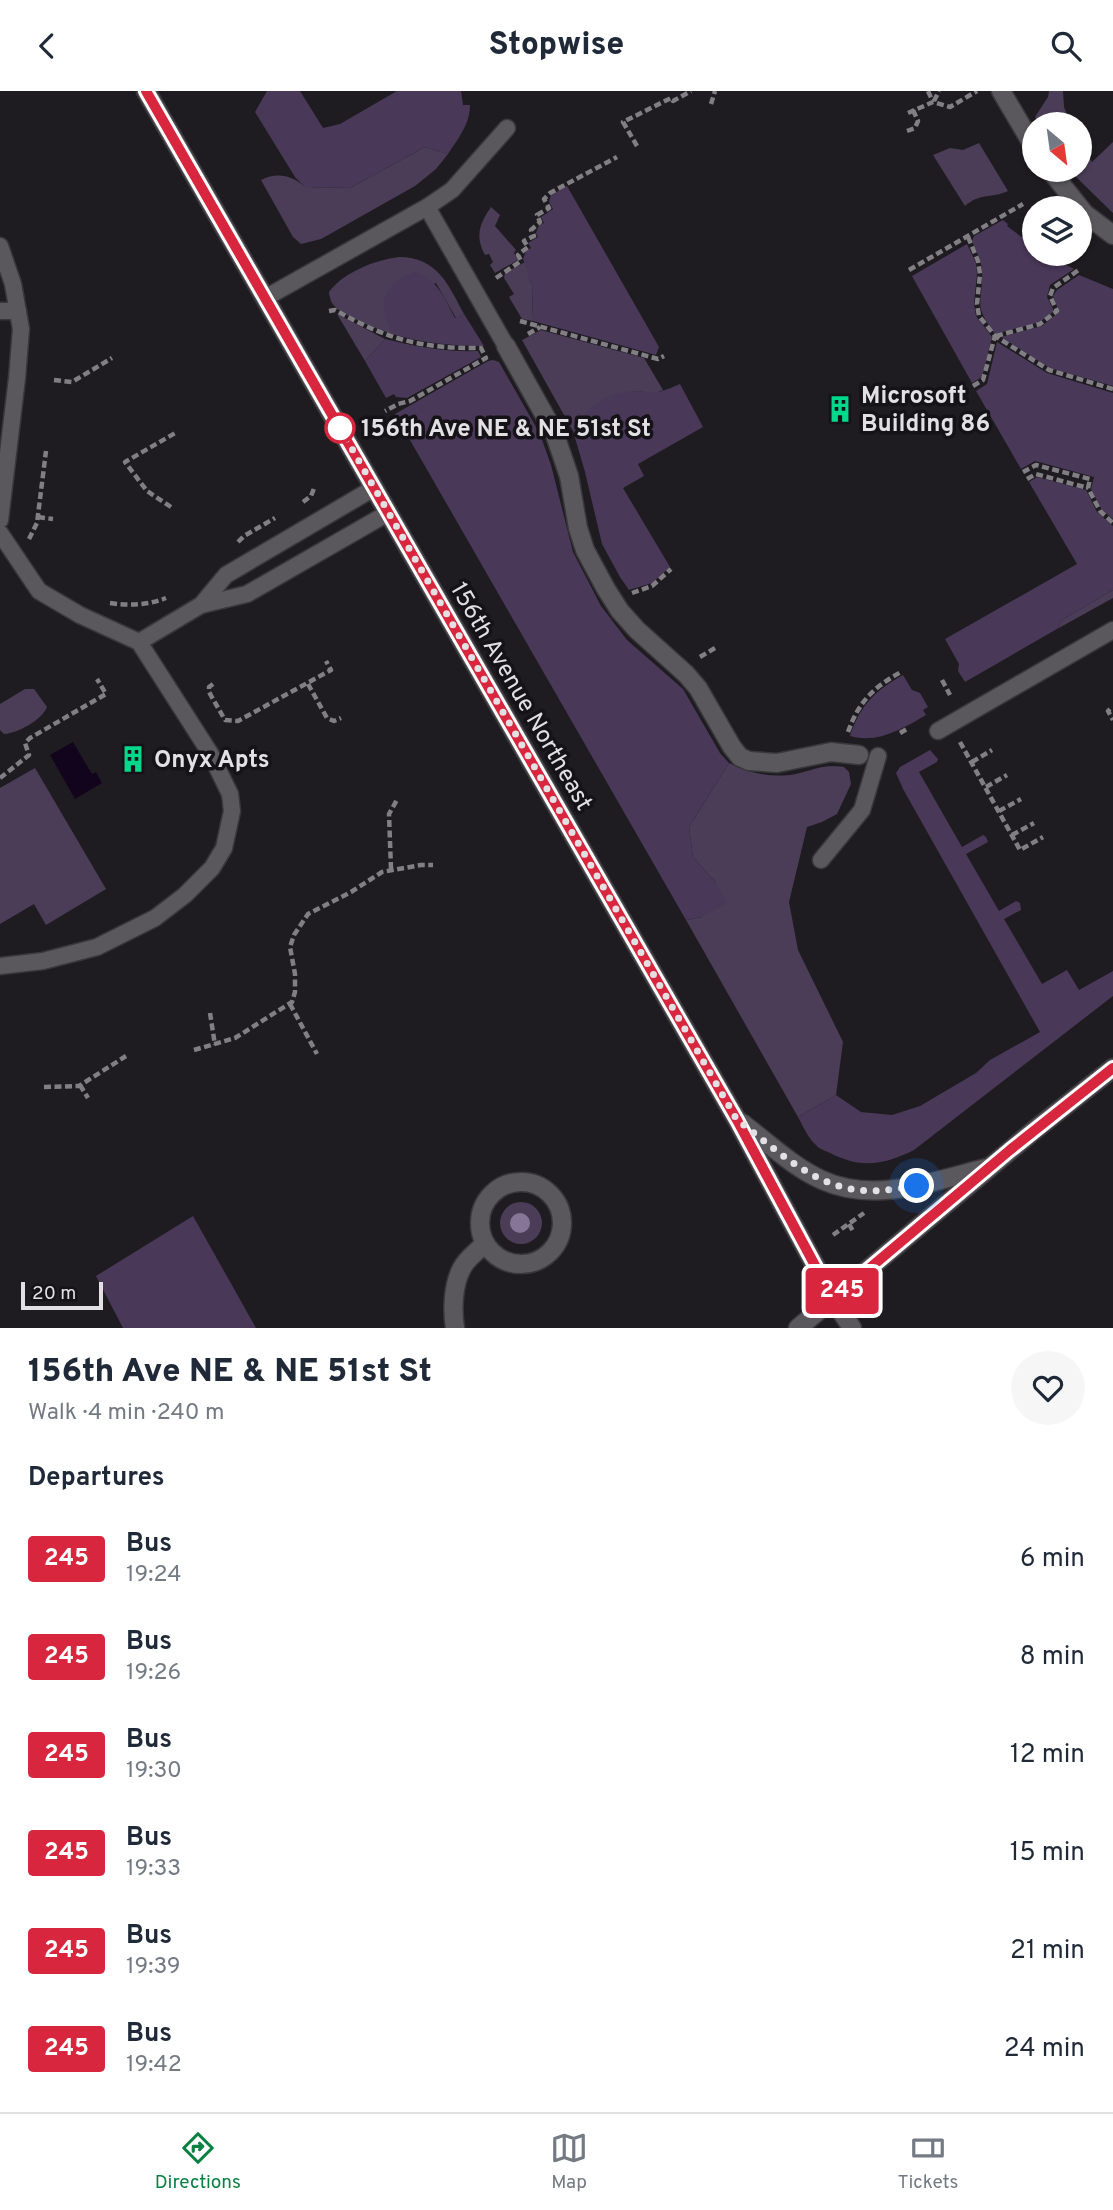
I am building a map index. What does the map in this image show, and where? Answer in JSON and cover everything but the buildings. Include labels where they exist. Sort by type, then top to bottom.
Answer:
[{"type":"main road","name":"156th Avenue Northeast","points":[[146,91],[737,1120],[833,1299],[852,1328]]},
{"type":"main road","points":[[1001,91],[1022,127]]},
{"type":"main road","points":[[1059,182],[1085,214],[1113,235]]},
{"type":"main road","points":[[506,347],[554,432],[569,476],[578,528],[606,589],[637,631],[698,688],[740,757],[749,761],[777,764],[831,753],[859,755]]},
{"type":"main road","points":[[797,1328],[989,1167],[1113,1068]]},
{"type":"main road","points":[[737,1120],[802,1168],[822,1180],[847,1188],[866,1191],[892,1190],[989,1167]]},
{"type":"main road","points":[[517,1181],[536,1184],[550,1193],[558,1204],[562,1218],[561,1232],[555,1245],[545,1256],[533,1262],[518,1264],[504,1261],[485,1243],[480,1231],[483,1205],[490,1194],[501,1187],[517,1181]]},
{"type":"main road","points":[[455,1328],[456,1285],[462,1266],[485,1243]]},
{"type":"lane","points":[[265,298],[426,208],[452,190],[507,128]]},
{"type":"lane","points":[[426,208],[506,347]]},
{"type":"lane","points":[[0,246],[13,284],[21,329],[0,520]]},
{"type":"lane","points":[[0,311],[18,311]]},
{"type":"lane","points":[[201,605],[226,575],[374,488]]},
{"type":"lane","points":[[139,642],[201,605],[247,594],[388,513]]},
{"type":"lane","points":[[0,533],[39,591],[80,615],[139,642],[210,753],[230,794],[232,811],[224,848],[212,868],[155,918],[97,947],[43,961],[0,966]]},
{"type":"lane","points":[[938,731],[1113,630]]},
{"type":"lane","points":[[821,860],[862,810],[878,756]]},
{"type":"path","points":[[637,146],[622,122],[691,91]]},
{"type":"path","points":[[711,104],[715,91]]},
{"type":"path","points":[[928,91],[933,102],[950,107],[978,91]]},
{"type":"path","points":[[907,131],[915,128],[918,121],[911,112],[933,102],[939,91]]},
{"type":"path","points":[[496,278],[522,261],[518,255],[528,247],[524,241],[534,236],[531,230],[540,222],[537,215],[549,208],[544,199],[550,193],[617,157]]},
{"type":"path","points":[[909,270],[1022,205]]},
{"type":"path","points":[[968,237],[978,261],[980,274],[976,304],[979,316],[995,336],[1049,370],[1113,390]]},
{"type":"path","points":[[995,336],[1040,324],[1057,311],[1050,296],[1053,288],[1080,269]]},
{"type":"path","points":[[329,311],[335,310],[389,337],[453,349],[481,348],[486,358],[410,401],[385,411]]},
{"type":"path","points":[[520,321],[657,359],[664,356]]},
{"type":"path","points":[[527,334],[541,327]]},
{"type":"path","points":[[973,386],[983,380],[995,336]]},
{"type":"path","points":[[54,380],[72,382],[112,358]]},
{"type":"path","points":[[171,507],[147,491],[125,462],[177,432]]},
{"type":"path","points":[[34,551],[29,539],[37,523],[46,451]]},
{"type":"path","points":[[1023,472],[1036,465],[1090,479],[1088,488],[1100,511],[1113,523]]},
{"type":"path","points":[[1027,479],[1036,474],[1088,488]]},
{"type":"path","points":[[302,503],[311,496],[315,486]]},
{"type":"path","points":[[234,545],[244,535],[279,516]]},
{"type":"path","points":[[38,517],[53,519]]},
{"type":"path","points":[[628,596],[659,582],[671,569]]},
{"type":"path","points":[[105,602],[134,605],[155,602],[173,595]]},
{"type":"path","points":[[693,661],[715,648]]},
{"type":"path","points":[[213,684],[209,687],[209,692],[225,720],[238,720],[331,670],[326,661]]},
{"type":"path","points":[[845,739],[851,722],[877,685],[901,671]]},
{"type":"path","points":[[0,778],[26,760],[29,755],[25,743],[30,738],[106,694],[97,679]]},
{"type":"path","points":[[942,680],[950,695]]},
{"type":"path","points":[[308,684],[327,718],[334,721],[341,719]]},
{"type":"path","points":[[1110,709],[1108,711],[1113,720]]},
{"type":"path","points":[[900,733],[907,729]]},
{"type":"path","points":[[958,737],[1020,850],[1043,837]]},
{"type":"path","points":[[972,762],[992,750]]},
{"type":"path","points":[[986,787],[1007,775]]},
{"type":"path","points":[[391,869],[389,814],[398,798]]},
{"type":"path","points":[[999,811],[1021,799]]},
{"type":"path","points":[[1012,835],[1034,823]]},
{"type":"path","points":[[194,1050],[235,1038],[290,1003],[295,992],[295,974],[290,947],[294,935],[308,914],[382,872],[433,865]]},
{"type":"path","points":[[290,1003],[317,1054]]},
{"type":"path","points":[[210,1013],[215,1045]]},
{"type":"path","points":[[44,1087],[80,1085],[126,1056]]},
{"type":"path","points":[[80,1085],[88,1098]]},
{"type":"path","points":[[833,1235],[849,1224],[854,1233]]},
{"type":"shaded area","points":[[267,91],[300,91],[323,128],[340,124],[397,91],[461,91],[463,105],[470,105],[463,131],[448,154],[425,147],[350,188],[305,187],[295,177],[255,112]]},
{"type":"shaded area","points":[[1049,91],[1063,91],[1066,112],[1038,112]]},
{"type":"shaded area","points":[[1113,142],[1113,213],[1081,182],[1092,182],[1092,162]]},
{"type":"shaded area","points":[[979,143],[1008,191],[981,197],[965,206],[933,155],[950,148],[963,150]]},
{"type":"shaded area","points":[[425,147],[448,154],[436,169],[415,186],[321,239],[301,244],[293,237],[261,180],[284,176],[305,187],[350,188]]},
{"type":"shaded area","points":[[567,186],[659,347],[656,355],[533,321],[532,286],[523,259],[526,251],[531,248],[528,243],[538,237],[536,233],[539,225],[544,223],[541,217],[553,209],[549,202],[551,195]]},
{"type":"shaded area","points":[[491,207],[500,215],[495,226],[516,250],[514,253],[518,260],[495,273],[490,265],[493,262],[489,254],[485,255],[479,236],[481,225]]},
{"type":"shaded area","points":[[1003,220],[1022,237],[1022,266],[1068,266],[1074,269],[1050,285],[1047,297],[1054,311],[1040,322],[995,334],[981,309],[982,268],[972,241],[974,236]]},
{"type":"shaded area","points":[[967,244],[976,263],[976,316],[992,337],[982,377],[972,383],[912,276]]},
{"type":"shaded area","points":[[399,257],[423,262],[440,274],[464,314],[456,318],[436,283],[384,306],[392,334],[350,317],[332,303],[329,292],[351,273],[370,264]]},
{"type":"shaded area","points":[[525,262],[532,286],[533,321],[522,319],[509,297],[514,294],[504,278],[505,273]]},
{"type":"shaded area","points":[[416,272],[435,285],[455,318],[464,314],[484,346],[437,343],[392,334],[384,307],[386,294],[404,276]]},
{"type":"shaded area","points":[[1079,275],[1113,289],[1113,386],[1050,368],[1001,337],[1042,326],[1059,312],[1053,296],[1057,290]]},
{"type":"shaded area","points":[[337,314],[385,339],[365,361]]},
{"type":"shaded area","points":[[541,330],[644,358],[663,390],[656,393],[633,391],[579,419],[573,431],[522,340]]},
{"type":"shaded area","points":[[385,339],[454,351],[478,351],[481,357],[407,398],[396,397],[394,394],[386,398],[365,361]]},
{"type":"shaded area","points":[[997,342],[1047,373],[1113,393],[1113,519],[1102,510],[1091,489],[1094,477],[1035,461],[1021,469],[976,391],[987,384]]},
{"type":"shaded area","points":[[493,360],[499,362],[540,434],[551,465],[573,552],[601,606],[627,640],[683,689],[720,753],[729,763],[689,827],[693,857],[716,883],[727,903],[702,917],[686,920],[395,414]]},
{"type":"shaded area","points":[[680,384],[703,427],[638,464],[644,476],[623,488],[670,567],[652,583],[629,590],[602,544],[573,431],[591,408],[607,397],[636,391],[659,392]]},
{"type":"shaded area","points":[[1037,477],[1086,490],[1097,512],[1113,526],[1113,590],[1062,620],[1057,629],[965,682],[958,671],[959,664],[945,639],[1077,564],[1029,482]]},
{"type":"shaded area","points":[[1113,590],[1113,598],[1057,629],[1062,620]]},
{"type":"shaded area","points":[[903,675],[912,690],[920,693],[928,707],[923,710],[926,715],[880,737],[850,736],[870,699]]},
{"type":"shaded area","points":[[25,689],[34,689],[47,707],[40,717],[29,725],[4,734],[0,730],[0,704]]},
{"type":"shaded area","points":[[73,742],[92,774],[96,772],[102,783],[75,799],[50,755]]},
{"type":"shaded area","points":[[930,750],[938,759],[937,762],[919,772],[962,847],[983,835],[986,837],[988,842],[966,854],[999,911],[1016,901],[1020,903],[1021,910],[1004,919],[1042,984],[1067,970],[1079,990],[1113,971],[1113,996],[914,1150],[882,1162],[862,1163],[841,1158],[817,1146],[798,1117],[836,1095],[861,1112],[892,1115],[920,1106],[976,1073],[990,1060],[1040,1032],[896,773],[900,767]]},
{"type":"shaded area","points":[[729,763],[754,773],[773,775],[791,775],[831,766],[844,767],[849,772],[851,784],[837,814],[807,827],[789,902],[798,950],[843,1042],[836,1095],[798,1117],[686,920],[702,917],[716,883],[693,857],[689,827]]},
{"type":"shaded area","points":[[35,768],[106,889],[46,925],[34,904],[0,924],[0,788]]},
{"type":"shaded area","points":[[521,1202],[536,1208],[542,1223],[536,1238],[521,1244],[506,1238],[500,1223],[506,1208]]},
{"type":"shaded area","points":[[193,1216],[256,1328],[123,1328],[96,1276]]},
{"type":"bus line","name":"245","points":[[146,91],[737,1120],[833,1299],[1010,1150],[1113,1068]]},
{"type":"place","name":"Microsoft Building 86","points":[[840,409]]},
{"type":"place","name":"156th Ave NE & NE 51st St","points":[[340,428]]},
{"type":"place","name":"Onyx Apts","points":[[133,759]]},
{"type":"route","points":[[340,428],[737,1120],[822,1180],[866,1191],[917,1186]]}]
